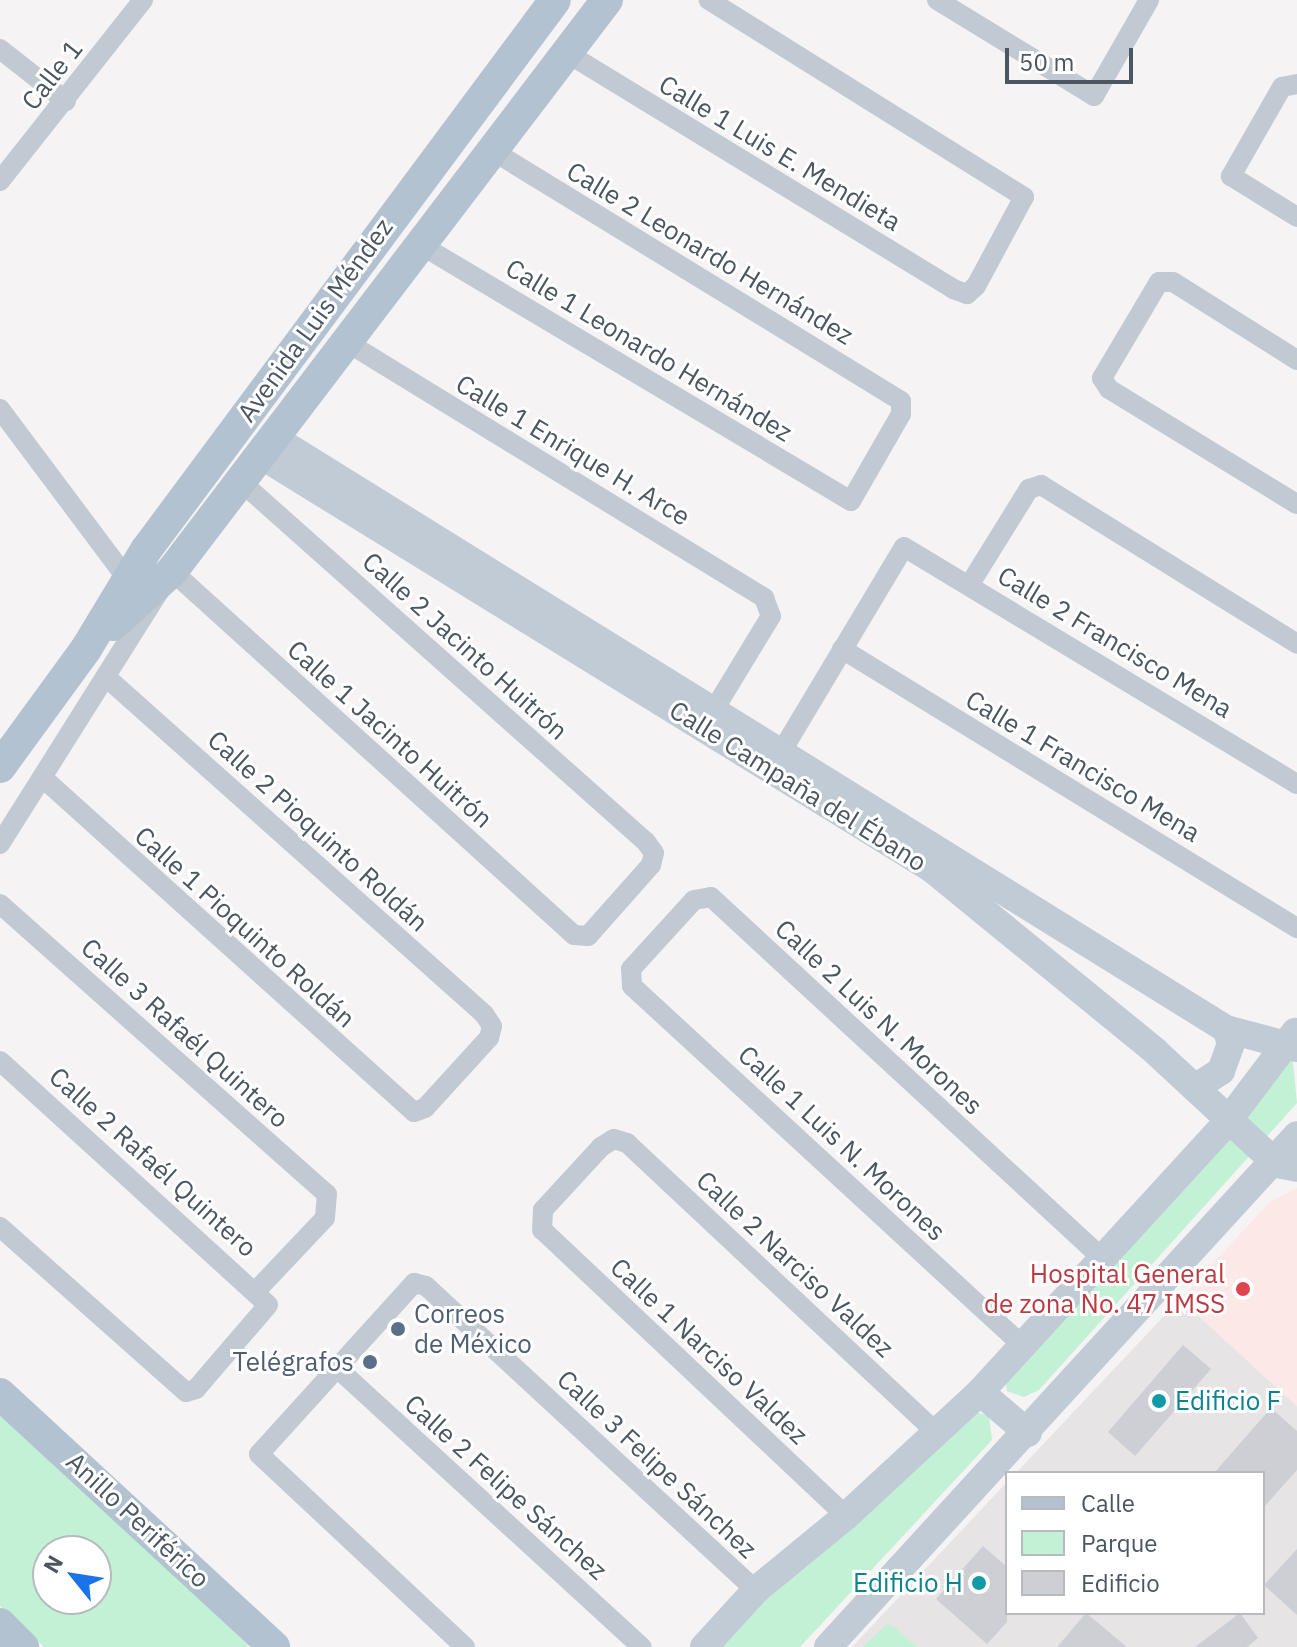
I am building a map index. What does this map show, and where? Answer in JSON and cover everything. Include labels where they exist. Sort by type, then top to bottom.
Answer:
[{"type":"main road","name":"Avenida Luis Méndez","points":[[0,767],[86,649],[128,580],[555,0]]},
{"type":"main road","name":"Avenida Luis Méndez","points":[[86,649],[172,571],[607,0]]},
{"type":"main road","name":"Anillo Periférico","points":[[0,1394],[274,1647]]},
{"type":"main road","points":[[243,1618],[261,1647]]},
{"type":"main road","points":[[0,1624],[23,1647]]},
{"type":"street","name":"Calle 1","points":[[0,181],[66,101],[142,0]]},
{"type":"street","name":"Calle 1 Luis E. Mendieta","points":[[567,53],[967,294],[1022,210],[1024,197],[709,0]]},
{"type":"street","points":[[937,0],[1094,96],[1149,0]]},
{"type":"street","points":[[0,49],[66,101]]},
{"type":"street","points":[[1294,84],[1231,176],[1297,217]]},
{"type":"street","name":"Calle 2 Leonardo Hernández","points":[[492,150],[901,401],[901,414],[851,501]]},
{"type":"street","name":"Calle 1 Leonardo Hernández","points":[[421,245],[851,501]]},
{"type":"street","points":[[1297,360],[1173,282],[1159,282],[1102,378],[1109,389],[1297,504]]},
{"type":"street","name":"Calle 1 Enrique H. Arce","points":[[345,341],[772,606],[715,708]]},
{"type":"street","points":[[0,409],[128,580]]},
{"type":"street","name":"Calle Campaña del Ébano","points":[[265,446],[783,749],[1226,1029],[1294,1040]]},
{"type":"street","name":"Calle Campaña del Ébano","points":[[265,446],[932,869],[1195,1088],[1227,1122],[1287,1166]]},
{"type":"street","name":"Calle 2 Jacinto Huitrón","points":[[239,480],[654,853],[651,865],[588,936],[574,935]]},
{"type":"street","points":[[970,584],[1029,489],[1041,485],[1297,644]]},
{"type":"street","name":"Calle 2 Francisco Mena","points":[[842,649],[904,547],[1297,784]]},
{"type":"street","name":"Avenida Luis Méndez","points":[[0,844],[172,571]]},
{"type":"street","name":"Calle 1 Jacinto Huitrón","points":[[172,571],[574,935]]},
{"type":"street","points":[[783,749],[842,649]]},
{"type":"street","name":"Calle 1 Francisco Mena","points":[[842,649],[1297,928]]},
{"type":"street","name":"Calle 2 Pioquinto Roldán","points":[[106,677],[492,1026],[489,1038],[425,1108],[414,1112]]},
{"type":"street","name":"Calle 1 Pioquinto Roldán","points":[[43,778],[414,1112]]},
{"type":"street","name":"Calle 2 Luis N. Morones","points":[[628,979],[694,900],[711,897],[1102,1258]]},
{"type":"street","name":"Calle 3 Rafaél Quintero","points":[[0,904],[327,1194],[330,1205],[262,1297]]},
{"type":"street","name":"Calle 1 Luis N. Morones","points":[[628,979],[1022,1345]]},
{"type":"street","points":[[1195,1088],[1221,1071],[1231,1043],[1226,1029]]},
{"type":"street","points":[[704,1647],[756,1590],[846,1516],[980,1392],[1227,1122],[1294,1040]]},
{"type":"street","name":"Calle 2 Rafaél Quintero","points":[[0,1061],[262,1297]]},
{"type":"street","points":[[828,1647],[1028,1433],[1287,1166],[1297,1135]]},
{"type":"street","name":"Calle 2 Narciso Valdez","points":[[539,1222],[614,1139],[627,1143],[937,1433]]},
{"type":"street","name":"Calle 1 Narciso Valdez","points":[[539,1222],[846,1516]]},
{"type":"street","points":[[0,1227],[186,1392],[245,1337],[262,1297]]},
{"type":"street","name":"Calle 3 Felipe Sánchez","points":[[335,1366],[414,1283],[426,1286],[756,1590]]},
{"type":"street","points":[[335,1366],[259,1454],[465,1647]]},
{"type":"street","name":"Calle 2 Felipe Sánchez","points":[[335,1366],[642,1647]]},
{"type":"street","points":[[980,1392],[1028,1433]]},
{"type":"shaded area","name":"Hospital General de zona No. 47 IMSS","points":[[1297,1188],[1297,1406],[1180,1299],[1270,1202]]},
{"type":"shaded area","points":[[1180,1299],[1297,1406],[1297,1647],[852,1647],[1005,1484],[1005,1615],[1265,1615],[1265,1471],[1018,1471]]},
{"type":"green space","points":[[1292,1053],[1297,1103],[1039,1390],[1024,1397],[1007,1391],[1005,1377]]},
{"type":"green space","points":[[0,1411],[248,1647],[44,1647],[0,1606]]},
{"type":"green space","points":[[976,1412],[989,1416],[992,1440],[800,1647],[707,1647]]},
{"type":"green space","points":[[887,1624],[893,1626],[917,1647],[863,1647]]},
{"type":"building","name":"Edificio F","points":[[1183,1345],[1211,1369],[1135,1456],[1108,1432]]},
{"type":"building","points":[[1271,1408],[1297,1431],[1297,1470],[1265,1506],[1265,1471],[1216,1471]]},
{"type":"building","name":"Edificio H","points":[[983,1546],[1005,1565],[1007,1622],[987,1644],[936,1599]]},
{"type":"building","points":[[1297,1549],[1297,1615],[1265,1584]]},
{"type":"building","points":[[1084,1615],[1088,1615],[1127,1647],[1057,1647]]},
{"type":"building","points":[[1237,1615],[1241,1615],[1258,1638],[1247,1647],[1195,1647]]},
{"type":"place","name":"Hospital General de zona No. 47 IMSS","points":[[1243,1289]]},
{"type":"place","name":"Correos de México","points":[[398,1329]]},
{"type":"place","name":"Telégrafos","points":[[370,1362]]},
{"type":"place","name":"Edificio F","points":[[1159,1401]]},
{"type":"place","name":"Edificio H","points":[[979,1583]]}]
